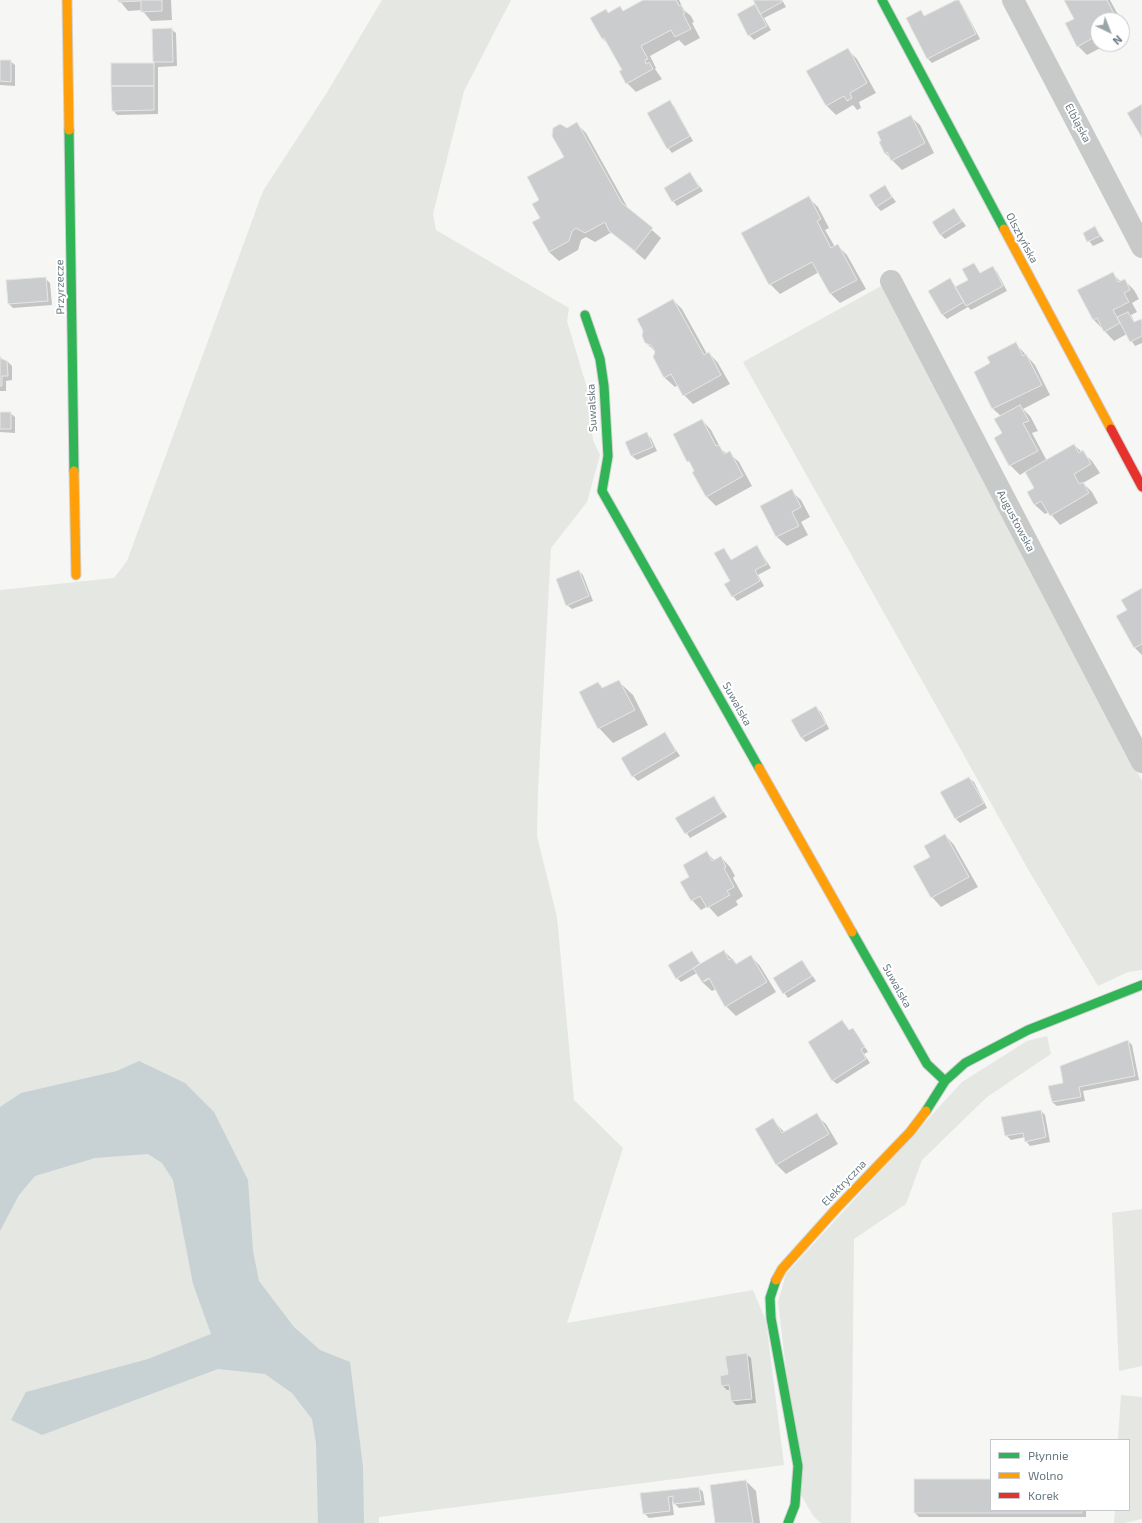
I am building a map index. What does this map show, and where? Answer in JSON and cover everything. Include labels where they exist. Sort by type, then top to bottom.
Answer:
[{"type":"street","name":"Przyrzecze","points":[[67,0],[76,575]]},
{"type":"street","name":"Olsztyńska","points":[[882,0],[1142,487]]},
{"type":"street","name":"Elbląska","points":[[1013,0],[1142,247]]},
{"type":"street","name":"Augustowska","points":[[891,281],[1142,762]]},
{"type":"street","name":"Suwalska","points":[[584,315],[600,359],[604,386],[608,456],[602,491],[927,1064],[945,1081]]},
{"type":"street","name":"Elektryczna","points":[[788,1523],[795,1505],[798,1466],[771,1318],[770,1298],[774,1284],[782,1269],[835,1210],[910,1132],[931,1105],[945,1081],[972,1059],[1028,1030],[1128,989],[1142,985]]},
{"type":"shaded area","points":[[382,0],[511,0],[464,91],[433,214],[436,230],[569,308],[567,321],[587,388],[593,440],[600,455],[587,502],[551,548],[538,790],[537,836],[557,917],[574,1100],[623,1148],[567,1323],[753,1290],[766,1321],[784,1465],[379,1517],[379,1523],[0,1523],[0,590],[114,578],[127,561],[263,191],[326,94]]},
{"type":"shaded area","points":[[883,285],[1142,781],[1142,970],[1128,972],[1098,986],[1029,871],[743,362]]},
{"type":"shaded area","points":[[1047,1036],[1051,1054],[987,1097],[922,1160],[906,1204],[854,1239],[851,1523],[821,1523],[814,1517],[801,1495],[778,1302],[786,1274],[962,1082],[1027,1041]]},
{"type":"shaded area","points":[[139,1061],[185,1083],[214,1112],[248,1180],[253,1251],[259,1281],[294,1327],[320,1350],[350,1362],[363,1467],[364,1523],[318,1523],[316,1443],[312,1419],[292,1393],[265,1374],[218,1369],[42,1435],[11,1420],[26,1392],[148,1359],[211,1334],[193,1284],[173,1180],[162,1163],[148,1154],[95,1158],[35,1176],[19,1195],[0,1231],[0,1107],[21,1093],[117,1071]]},
{"type":"shaded area","points":[[1142,1209],[1142,1366],[1119,1371],[1112,1213]]},
{"type":"shaded area","points":[[1121,1395],[1142,1397],[1142,1519],[1124,1523],[1114,1523],[1115,1511],[1130,1511],[1130,1439],[1118,1439]]},
{"type":"building","points":[[118,0],[162,0],[162,11],[141,12],[141,1],[118,2]]},
{"type":"building","points":[[643,0],[676,0],[679,6],[681,5],[685,13],[683,14],[691,29],[675,37],[671,30],[641,46],[648,59],[645,60],[646,64],[649,62],[653,69],[626,84],[619,71],[622,70],[604,38],[602,39],[590,18],[606,9],[608,13],[620,6],[623,11]]},
{"type":"building","points":[[753,0],[781,0],[782,2],[760,14]]},
{"type":"building","points":[[956,0],[959,0],[976,34],[927,59],[906,18],[921,10],[924,16]]},
{"type":"building","points":[[1064,0],[1107,0],[1113,12],[1090,12],[1090,40],[1077,47],[1065,23],[1074,19]]},
{"type":"building","points":[[755,4],[767,26],[748,36],[737,14]]},
{"type":"building","points":[[172,28],[173,62],[153,62],[152,29]]},
{"type":"building","points":[[848,48],[867,83],[850,93],[852,98],[847,101],[844,96],[826,106],[806,71]]},
{"type":"building","points":[[0,60],[11,60],[11,82],[0,81]]},
{"type":"building","points":[[111,63],[154,63],[154,86],[111,86]]},
{"type":"building","points":[[111,86],[154,86],[154,110],[112,111]]},
{"type":"building","points":[[670,100],[690,136],[667,149],[647,113]]},
{"type":"building","points":[[1142,104],[1142,138],[1127,113]]},
{"type":"building","points":[[911,115],[925,143],[891,161],[887,152],[885,154],[879,142],[881,141],[877,132]]},
{"type":"building","points":[[577,122],[622,203],[653,228],[635,251],[609,231],[605,222],[585,233],[576,228],[572,231],[569,241],[549,252],[532,222],[540,218],[532,204],[539,200],[527,177],[564,157],[552,136],[553,128],[560,124],[567,128]]},
{"type":"building","points":[[690,172],[699,187],[672,202],[664,188]]},
{"type":"building","points":[[885,185],[892,197],[876,207],[869,195]]},
{"type":"building","points":[[809,196],[821,219],[817,221],[831,248],[838,244],[857,280],[830,294],[812,262],[769,285],[741,233]]},
{"type":"building","points":[[954,208],[962,221],[940,235],[932,222]]},
{"type":"building","points":[[1095,226],[1100,236],[1087,242],[1083,233]]},
{"type":"building","points":[[974,263],[980,273],[993,266],[1003,286],[966,306],[955,287],[968,280],[962,269]]},
{"type":"building","points":[[1113,272],[1118,282],[1125,279],[1130,290],[1124,293],[1129,302],[1113,310],[1120,323],[1104,332],[1097,318],[1093,320],[1077,290]]},
{"type":"building","points":[[46,277],[48,301],[8,304],[6,280]]},
{"type":"building","points":[[950,278],[964,302],[942,315],[928,291]]},
{"type":"building","points":[[673,299],[704,355],[709,352],[721,375],[683,396],[671,374],[664,378],[653,357],[655,352],[651,345],[645,343],[642,336],[643,331],[637,319]]},
{"type":"building","points":[[1128,312],[1134,322],[1141,319],[1142,321],[1142,336],[1130,342],[1117,317]]},
{"type":"building","points":[[1016,342],[1023,356],[1026,354],[1042,385],[992,409],[974,372],[990,363],[987,357]]},
{"type":"building","points":[[0,358],[7,361],[8,376],[2,376],[2,386],[0,386]]},
{"type":"building","points":[[1020,405],[1029,421],[1023,423],[1038,451],[1009,466],[994,438],[1002,433],[994,419]]},
{"type":"building","points":[[0,412],[11,412],[11,429],[0,429]]},
{"type":"building","points":[[702,419],[716,446],[719,445],[724,454],[730,451],[743,476],[706,497],[692,472],[694,471],[689,461],[687,462],[673,434]]},
{"type":"building","points":[[647,432],[653,447],[631,456],[625,442]]},
{"type":"building","points":[[1074,444],[1079,453],[1083,450],[1091,464],[1074,474],[1079,484],[1083,482],[1089,493],[1050,516],[1041,501],[1034,505],[1027,492],[1034,488],[1025,472]]},
{"type":"building","points":[[792,489],[801,507],[792,512],[799,526],[776,537],[760,506]]},
{"type":"building","points":[[757,545],[767,564],[755,570],[760,581],[732,597],[724,584],[730,581],[714,553],[724,548],[731,560]]},
{"type":"building","points":[[579,570],[589,596],[566,606],[556,579]]},
{"type":"building","points":[[1142,588],[1142,644],[1134,648],[1116,616],[1127,610],[1121,600]]},
{"type":"building","points":[[619,680],[635,710],[598,729],[579,692],[598,682],[602,688]]},
{"type":"building","points":[[816,706],[826,724],[801,738],[791,720]]},
{"type":"building","points":[[665,732],[676,751],[632,777],[621,758]]},
{"type":"building","points":[[969,777],[984,803],[955,819],[940,792]]},
{"type":"building","points":[[714,796],[723,812],[685,834],[675,818]]},
{"type":"building","points":[[945,834],[969,877],[931,898],[913,866],[930,857],[924,846]]},
{"type":"building","points":[[707,851],[712,861],[721,856],[726,867],[724,868],[734,887],[727,891],[730,895],[707,908],[700,896],[691,901],[680,882],[689,877],[683,865]]},
{"type":"building","points":[[724,950],[729,960],[732,958],[736,964],[751,955],[767,982],[725,1007],[709,978],[702,982],[693,968]]},
{"type":"building","points":[[692,951],[700,964],[676,979],[668,965]]},
{"type":"building","points":[[802,960],[812,976],[783,994],[773,978]]},
{"type":"building","points":[[842,1020],[849,1030],[853,1028],[865,1047],[861,1049],[866,1059],[832,1081],[808,1042]]},
{"type":"building","points":[[1128,1040],[1135,1076],[1079,1087],[1081,1097],[1052,1102],[1048,1086],[1063,1083],[1060,1066]]},
{"type":"building","points":[[1041,1110],[1046,1137],[1025,1142],[1023,1133],[1005,1136],[1001,1117]]},
{"type":"building","points":[[817,1113],[829,1134],[776,1165],[755,1129],[773,1118],[782,1133]]},
{"type":"building","points":[[747,1353],[752,1399],[731,1401],[729,1385],[721,1386],[720,1376],[728,1374],[725,1356]]},
{"type":"building","points":[[914,1479],[990,1479],[990,1511],[1082,1511],[1082,1513],[914,1513]]},
{"type":"building","points":[[746,1480],[753,1523],[715,1523],[710,1485]]},
{"type":"building","points":[[699,1487],[701,1501],[673,1504],[673,1496],[668,1497],[670,1511],[643,1514],[640,1493]]},
{"type":"traffic: fast","points":[[882,0],[1004,229]]},
{"type":"traffic: fast","points":[[69,130],[74,471]]},
{"type":"traffic: fast","points":[[585,315],[600,359],[604,386],[608,456],[602,491],[759,768]]},
{"type":"traffic: fast","points":[[852,932],[927,1064],[945,1081]]},
{"type":"traffic: fast","points":[[926,1111],[945,1081],[965,1063],[1028,1030],[1142,985]]},
{"type":"traffic: fast","points":[[776,1280],[770,1298],[771,1318],[798,1466],[795,1505],[788,1523]]},
{"type":"traffic: slow","points":[[67,0],[69,130]]},
{"type":"traffic: slow","points":[[1004,229],[1111,429]]},
{"type":"traffic: slow","points":[[74,471],[76,575]]},
{"type":"traffic: slow","points":[[759,768],[852,932]]},
{"type":"traffic: slow","points":[[776,1280],[782,1269],[835,1210],[910,1132],[926,1111]]},
{"type":"traffic: jam","points":[[1111,429],[1142,487]]}]
